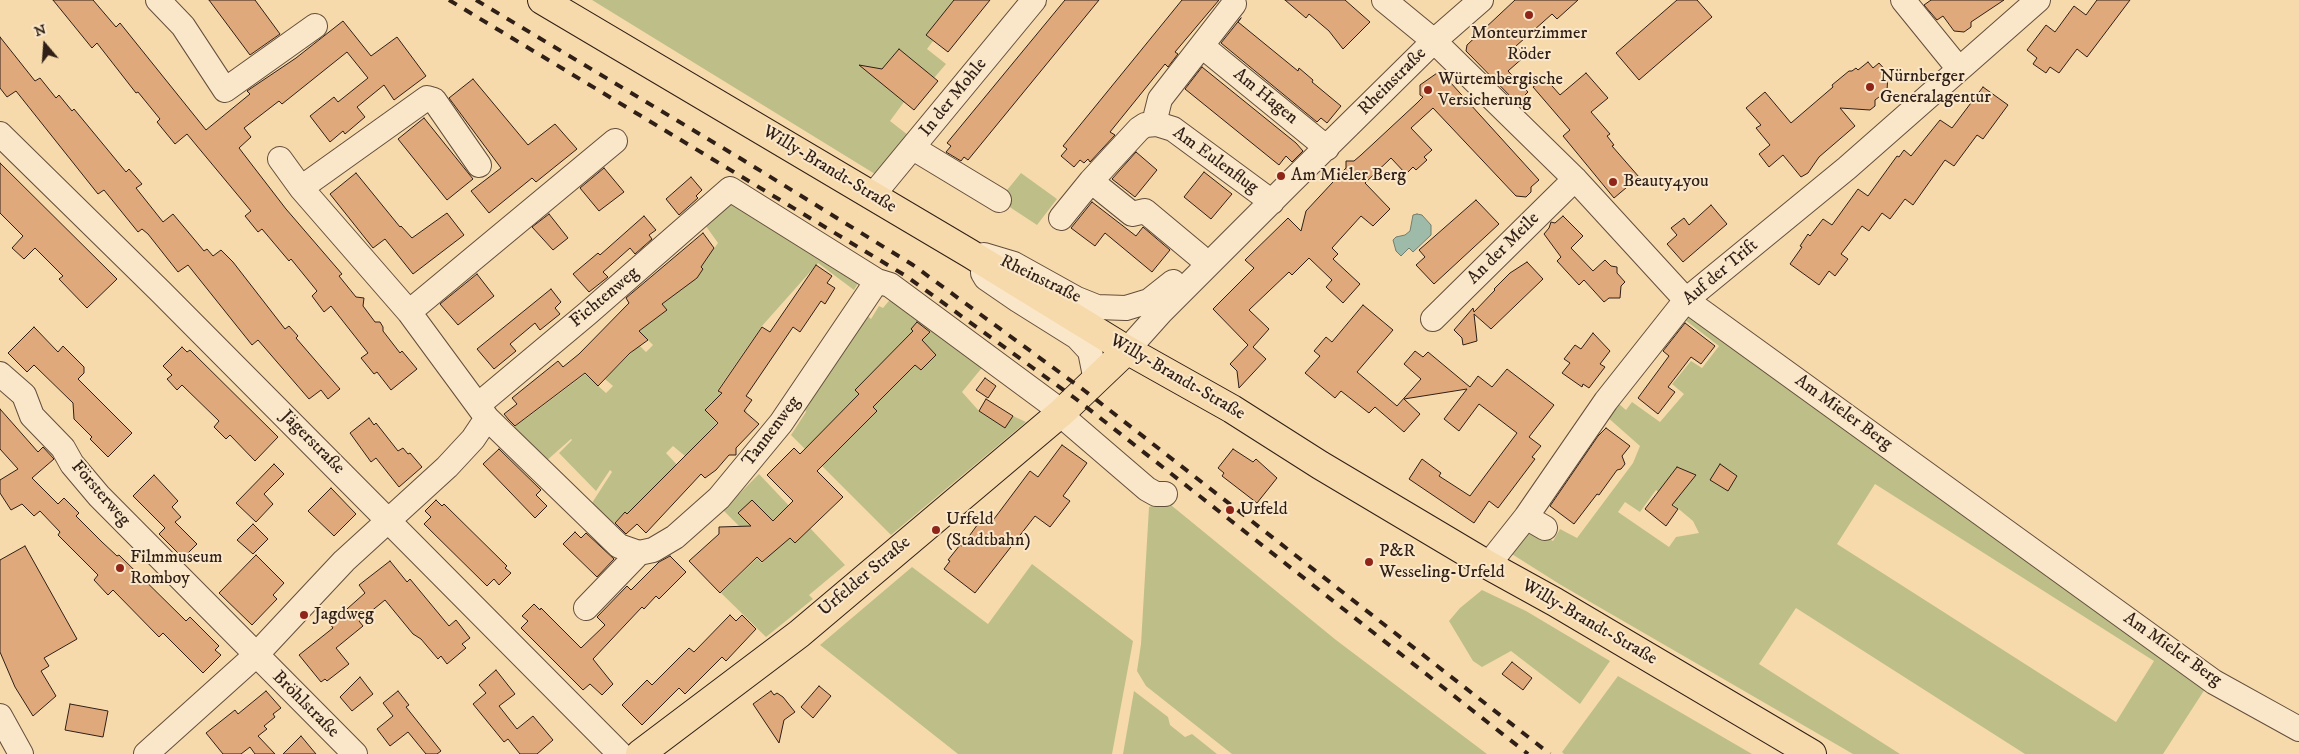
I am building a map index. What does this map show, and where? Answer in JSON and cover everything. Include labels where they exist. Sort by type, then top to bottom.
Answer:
[{"type":"main road","name":"Willy-Brandt-Straße","points":[[542,0],[873,195],[1127,350],[1232,409],[1320,465],[1488,565],[1555,602],[1812,754]]},
{"type":"main road","name":"Urfelder Straße","points":[[640,754],[798,634],[1062,412],[1127,350]]},
{"type":"street","points":[[158,0],[183,26],[224,90],[315,26]]},
{"type":"street","name":"In der Mohle","points":[[873,195],[882,181],[913,148],[1034,0]]},
{"type":"street","name":"Am Mieler Berg","points":[[1384,0],[1434,41],[1575,179],[1686,300],[2214,682],[2299,729]]},
{"type":"street","name":"Rheinstraße","points":[[1127,350],[1161,312],[1434,41],[1481,0]]},
{"type":"street","points":[[1903,0],[1959,69]]},
{"type":"street","name":"Auf der Trift","points":[[1488,565],[1536,522],[1606,401],[1686,300],[1847,168],[2038,0]]},
{"type":"street","name":"Am Eulenflug","points":[[1157,124],[1156,115],[1160,98],[1234,4]]},
{"type":"street","name":"Am Hagen","points":[[1202,46],[1327,148]]},
{"type":"street","points":[[301,188],[427,98],[434,100],[479,165]]},
{"type":"street","name":"Am Eulenflug","points":[[1061,218],[1091,181],[1139,129],[1145,125],[1157,124],[1173,129],[1272,202]]},
{"type":"street","name":"Jägerstraße","points":[[0,134],[161,292],[620,754]]},
{"type":"street","points":[[409,312],[615,140]]},
{"type":"street","points":[[913,148],[999,200]]},
{"type":"street","points":[[280,159],[301,188],[409,312],[483,411],[619,546],[638,553]]},
{"type":"street","name":"An der Meile","points":[[1432,319],[1575,179]]},
{"type":"street","points":[[1091,181],[1132,214],[1145,211],[1199,256]]},
{"type":"street","name":"Fichtenweg","points":[[390,521],[447,467],[472,439],[483,411],[588,314],[730,189],[877,281]]},
{"type":"street","name":"Rheinstraße","points":[[969,253],[997,258],[1014,264],[1077,299],[1097,307],[1126,308],[1149,301],[1161,293],[1211,246],[1244,229]]},
{"type":"street","name":"Rheinstraße","points":[[969,253],[986,278],[1077,337],[1090,351],[1096,381]]},
{"type":"street","points":[[877,281],[890,285],[1062,412],[1069,422],[1147,489],[1156,494],[1165,494]]},
{"type":"street","name":"Tannenweg","points":[[586,608],[638,553],[653,550],[675,538],[719,498],[781,423],[877,281]]},
{"type":"street","name":"Försterweg","points":[[0,374],[24,396],[32,416],[63,448],[72,464],[99,496],[255,656]]},
{"type":"street","points":[[146,754],[255,656],[344,561],[390,521]]},
{"type":"street","name":"Bröhlstraße","points":[[255,656],[355,754]]},
{"type":"street","points":[[0,716],[21,754]]},
{"type":"green space","points":[[592,0],[955,0],[927,35],[933,41],[927,49],[946,64],[934,78],[904,102],[890,121],[908,135],[875,174]]},
{"type":"green space","points":[[1021,173],[1057,199],[1037,225],[999,200]]},
{"type":"green space","points":[[741,202],[858,283],[854,290],[818,263],[762,326],[717,391],[747,411],[735,424],[712,402],[705,410],[717,423],[685,456],[673,446],[666,453],[680,468],[668,473],[627,514],[625,512],[610,527],[590,506],[612,472],[610,470],[596,491],[559,453],[571,439],[545,462],[512,429],[585,374],[606,393],[613,386],[605,379],[639,345],[646,352],[653,345],[620,312],[631,305],[647,325],[666,310],[662,304],[692,275],[696,280],[703,269],[701,267],[718,243],[703,222],[729,203]]},
{"type":"green space","points":[[893,296],[985,364],[962,392],[979,411],[1005,428],[1013,416],[1026,422],[891,535],[791,435],[806,412],[803,404],[864,313],[871,319],[879,306],[883,308]]},
{"type":"green space","points":[[1692,316],[2205,689],[2163,754],[2025,754],[1796,608],[1759,664],[1900,754],[1853,754],[1561,585],[1507,551],[1518,534],[1536,531],[1553,541],[1560,529],[1577,538],[1633,463],[1640,446],[1606,416],[1619,404],[1626,410],[1632,402],[1660,422],[1684,394],[1672,384],[1691,361],[1702,368],[1719,346],[1685,320]],"holes":[[[1875,484],[2154,661],[2116,722],[1837,544]],[[1656,490],[1693,521],[1699,533],[1676,537],[1669,547],[1618,512],[1625,502],[1640,512]]]},
{"type":"green space","points":[[759,474],[845,565],[809,595],[813,599],[766,637],[721,593],[757,558],[762,563],[769,556],[723,510]]},
{"type":"green space","points":[[1166,501],[1336,640],[1487,754],[1232,754],[1146,686],[1137,671],[1141,644],[1149,507]]},
{"type":"green space","points":[[1032,564],[1133,641],[1112,754],[958,754],[820,645],[912,567],[988,624]]},
{"type":"green space","points":[[1482,590],[1526,611],[1610,661],[1580,704],[1511,651],[1482,667],[1473,661],[1449,621],[1460,608]]},
{"type":"green space","points":[[1618,676],[1752,754],[1564,754],[1562,752]]},
{"type":"green space","points":[[1134,691],[1168,717],[1170,725],[1185,737],[1192,734],[1217,754],[1123,754]]},
{"type":"shaded area","points":[[1413,215],[1422,215],[1431,225],[1431,235],[1413,252],[1409,248],[1401,256],[1396,251],[1393,240],[1410,231]]},
{"type":"building","points":[[53,0],[93,0],[116,27],[120,23],[206,130],[250,94],[247,91],[296,58],[343,21],[371,56],[397,37],[426,76],[394,100],[384,85],[357,107],[365,117],[345,134],[343,131],[330,142],[310,116],[334,97],[338,102],[368,78],[347,52],[282,104],[279,101],[244,128],[251,137],[239,148],[286,209],[342,274],[339,276],[356,297],[364,298],[363,306],[375,322],[380,322],[383,331],[400,353],[402,351],[417,369],[391,390],[377,372],[374,374],[361,358],[368,353],[331,306],[324,312],[312,296],[317,291],[291,259],[289,261],[262,229],[258,232],[245,216],[251,211],[187,134],[175,144],[157,122],[160,119],[138,92],[136,93],[97,43],[92,48]]},
{"type":"building","points":[[209,0],[255,0],[280,34],[250,55]]},
{"type":"building","points":[[954,0],[990,0],[948,52],[926,35]]},
{"type":"building","points":[[1065,0],[1099,0],[968,160],[964,157],[961,161],[946,152],[951,146],[947,143]]},
{"type":"building","points":[[1182,0],[1219,0],[1175,52],[1178,54],[1168,67],[1165,64],[1110,132],[1115,135],[1090,162],[1088,159],[1084,163],[1080,160],[1074,167],[1061,156],[1067,149],[1063,146]]},
{"type":"building","points":[[1285,0],[1345,0],[1370,22],[1343,49],[1329,31],[1309,14],[1306,18]]},
{"type":"building","points":[[1515,0],[1578,0],[1557,19],[1552,14],[1516,46],[1525,56],[1508,71],[1528,92],[1517,103],[1466,51],[1467,45]]},
{"type":"building","points":[[1677,0],[1697,0],[1712,17],[1639,80],[1616,53]]},
{"type":"building","points":[[1931,0],[2004,0],[1971,22],[1971,27],[1964,32],[1954,31],[1943,16],[1937,20],[1924,5]]},
{"type":"building","points":[[2097,0],[2130,0],[2087,57],[2077,49],[2059,73],[2050,67],[2046,73],[2033,64],[2037,58],[2027,50],[2046,25],[2055,32],[2074,6],[2086,15]]},
{"type":"building","points":[[1241,18],[1238,22],[1298,71],[1299,68],[1313,80],[1312,82],[1341,106],[1327,123],[1321,118],[1317,122],[1221,43]]},
{"type":"building","points":[[0,37],[35,81],[40,78],[56,98],[59,95],[72,111],[74,109],[126,172],[129,169],[142,184],[136,188],[163,222],[173,214],[204,251],[207,249],[213,256],[221,250],[233,262],[285,329],[289,326],[298,336],[296,338],[340,389],[328,399],[321,390],[309,399],[258,340],[252,345],[188,265],[178,272],[148,234],[142,229],[138,232],[104,190],[98,194],[16,91],[7,97],[0,88]]},
{"type":"building","points":[[899,49],[938,81],[914,110],[859,65],[882,69]]},
{"type":"building","points":[[1868,62],[1873,68],[1879,63],[1888,73],[1887,91],[1875,100],[1875,106],[1870,110],[1840,108],[1855,126],[1819,157],[1808,173],[1801,177],[1783,155],[1769,167],[1759,154],[1770,145],[1756,128],[1761,125],[1746,108],[1765,92],[1791,123],[1849,71],[1856,68],[1858,70]]},
{"type":"building","points":[[1202,67],[1296,143],[1303,151],[1292,162],[1286,156],[1279,165],[1185,89]]},
{"type":"building","points":[[1440,71],[1539,180],[1531,187],[1531,192],[1526,197],[1516,196],[1433,108],[1411,128],[1432,150],[1424,157],[1427,160],[1416,170],[1413,167],[1406,174],[1391,158],[1365,183],[1390,209],[1373,226],[1361,216],[1332,248],[1338,254],[1333,259],[1360,284],[1343,303],[1326,287],[1332,280],[1309,258],[1292,275],[1289,272],[1249,310],[1269,329],[1253,347],[1266,359],[1239,388],[1237,371],[1230,364],[1248,345],[1213,309],[1254,268],[1245,260],[1288,218],[1301,231],[1306,211],[1346,168],[1346,161],[1354,161],[1417,103],[1423,97],[1420,95],[1420,85]]},
{"type":"building","points":[[1586,73],[1608,98],[1591,112],[1610,134],[1607,136],[1614,145],[1612,146],[1639,177],[1614,198],[1563,136],[1570,130],[1533,87],[1545,78],[1560,95]]},
{"type":"building","points":[[473,79],[528,145],[555,124],[577,149],[536,182],[532,178],[489,213],[471,191],[501,168],[449,98]]},
{"type":"building","points":[[1983,87],[2008,105],[1983,139],[1977,135],[1954,166],[1945,160],[1913,205],[1905,199],[1890,219],[1882,213],[1869,231],[1862,226],[1841,254],[1848,259],[1835,276],[1829,271],[1819,285],[1790,264],[1802,247],[1800,246],[1808,234],[1810,236],[1823,219],[1832,225],[1858,189],[1868,196],[1897,156],[1899,157],[1904,150],[1911,156],[1940,120],[1952,128]]},
{"type":"building","points":[[424,118],[473,179],[447,200],[398,139]]},
{"type":"building","points":[[1136,152],[1157,170],[1135,197],[1112,179]]},
{"type":"building","points":[[0,163],[117,279],[87,308],[59,279],[63,276],[35,248],[24,259],[12,248],[23,236],[0,213]]},
{"type":"building","points":[[604,168],[624,192],[599,211],[580,188]]},
{"type":"building","points":[[1204,172],[1232,194],[1211,219],[1184,197]]},
{"type":"building","points":[[356,173],[400,227],[412,238],[447,213],[464,235],[413,274],[385,239],[373,248],[330,194]]},
{"type":"building","points":[[691,177],[702,190],[696,196],[698,198],[679,215],[666,199]]},
{"type":"building","points":[[1476,200],[1499,224],[1434,284],[1416,265],[1425,257],[1419,250]]},
{"type":"building","points":[[1092,202],[1136,236],[1143,227],[1170,250],[1152,272],[1105,233],[1095,246],[1071,228]]},
{"type":"building","points":[[1711,205],[1727,224],[1683,262],[1667,244],[1677,235],[1671,228],[1684,218],[1689,225]]},
{"type":"building","points":[[549,214],[568,238],[553,250],[532,227]]},
{"type":"building","points":[[644,216],[656,230],[649,235],[652,239],[635,254],[630,248],[603,272],[608,277],[589,292],[573,274],[598,253],[600,255]]},
{"type":"building","points":[[1563,216],[1583,236],[1571,248],[1593,271],[1605,260],[1611,266],[1617,267],[1617,273],[1625,282],[1621,286],[1620,298],[1609,298],[1604,302],[1584,280],[1579,285],[1557,261],[1561,257],[1544,234],[1551,222],[1555,223]]},
{"type":"building","points":[[703,233],[714,248],[701,267],[703,269],[697,278],[662,304],[667,310],[639,331],[648,340],[630,353],[598,386],[585,373],[515,426],[509,420],[504,414],[517,404],[512,398],[558,361],[563,367],[579,354],[629,303],[626,298]]},
{"type":"building","points":[[1527,262],[1543,279],[1491,329],[1474,314],[1477,341],[1463,345],[1462,338],[1454,330],[1473,308],[1474,312],[1510,273]]},
{"type":"building","points":[[816,265],[832,276],[827,283],[835,288],[825,304],[821,301],[800,332],[793,327],[746,396],[752,400],[744,411],[759,424],[736,448],[736,455],[729,455],[716,470],[705,478],[701,474],[646,533],[637,524],[626,534],[615,523],[625,512],[627,514],[718,423],[705,410],[722,393],[718,391],[762,327],[770,332]]},
{"type":"building","points":[[477,274],[494,296],[458,325],[440,304]]},
{"type":"building","points":[[551,289],[561,302],[555,308],[560,314],[540,330],[535,323],[510,344],[516,351],[494,369],[477,349]]},
{"type":"building","points":[[1363,305],[1393,330],[1357,372],[1397,406],[1421,379],[1404,364],[1415,351],[1423,357],[1428,352],[1470,387],[1478,376],[1492,387],[1507,369],[1554,405],[1529,437],[1541,446],[1532,457],[1535,459],[1498,508],[1489,501],[1474,523],[1409,479],[1422,459],[1441,473],[1439,476],[1470,496],[1517,433],[1479,404],[1459,431],[1444,419],[1467,389],[1404,399],[1420,414],[1404,432],[1375,407],[1369,413],[1341,391],[1335,398],[1305,373],[1320,356],[1314,351],[1326,337],[1332,342]]},
{"type":"building","points":[[917,322],[930,332],[922,340],[936,355],[921,370],[915,365],[873,407],[877,411],[817,471],[843,497],[795,543],[790,538],[762,562],[757,557],[720,593],[689,561],[719,534],[719,527],[751,526],[738,513],[752,500],[773,521],[793,501],[767,475],[794,448],[800,454],[859,394],[855,390],[913,331],[911,329]]},
{"type":"building","points":[[1685,323],[1715,346],[1701,364],[1691,357],[1668,387],[1675,392],[1658,414],[1638,398],[1669,356],[1663,351]]},
{"type":"building","points":[[34,327],[58,352],[63,346],[84,367],[84,373],[78,379],[132,433],[108,457],[74,419],[73,403],[34,365],[27,372],[8,353]]},
{"type":"building","points":[[1593,333],[1610,351],[1600,364],[1605,367],[1589,388],[1583,384],[1582,387],[1562,373],[1570,363],[1564,359],[1575,345],[1581,349]]},
{"type":"building","points":[[182,347],[187,352],[190,350],[278,437],[255,461],[230,435],[226,439],[214,427],[219,421],[182,385],[177,390],[167,379],[172,375],[163,366]]},
{"type":"building","points":[[985,378],[996,386],[988,398],[976,390]]},
{"type":"building","points":[[986,399],[1013,416],[1005,428],[979,411]]},
{"type":"building","points":[[0,409],[38,452],[43,447],[54,459],[32,478],[58,504],[64,498],[79,513],[76,516],[102,542],[117,556],[119,555],[186,621],[190,617],[219,646],[215,650],[221,655],[203,673],[163,633],[159,637],[113,590],[108,595],[94,580],[98,575],[58,535],[60,532],[40,511],[34,516],[22,504],[11,510],[0,493],[0,480],[18,469],[0,449]]},
{"type":"building","points":[[369,418],[374,425],[376,423],[398,451],[403,448],[422,467],[399,487],[376,458],[371,462],[350,433]]},
{"type":"building","points":[[1606,428],[1630,446],[1622,456],[1625,464],[1621,469],[1617,470],[1574,524],[1550,506],[1598,436]]},
{"type":"building","points":[[1062,445],[1087,463],[1063,496],[1070,501],[1050,527],[1035,516],[975,593],[944,569],[950,561],[948,560],[960,545],[962,546],[983,517],[991,523],[1030,471],[1038,477]]},
{"type":"building","points":[[499,449],[541,490],[536,495],[547,506],[535,518],[483,464]]},
{"type":"building","points":[[1233,449],[1253,462],[1256,459],[1277,478],[1257,503],[1222,476],[1224,473],[1218,468]]},
{"type":"building","points":[[274,464],[284,474],[264,494],[273,504],[256,522],[236,503]]},
{"type":"building","points":[[1720,464],[1737,476],[1728,491],[1710,480]]},
{"type":"building","points":[[1677,467],[1696,475],[1672,505],[1678,509],[1666,526],[1645,509]]},
{"type":"building","points":[[154,475],[178,501],[172,507],[181,517],[175,522],[197,544],[183,558],[159,534],[165,528],[133,496]]},
{"type":"building","points":[[331,488],[356,514],[334,536],[308,511]]},
{"type":"building","points":[[436,500],[442,506],[444,504],[507,566],[505,568],[511,573],[499,585],[494,579],[487,586],[424,524],[431,517],[425,511]]},
{"type":"building","points":[[253,524],[268,539],[253,554],[237,540]]},
{"type":"building","points":[[575,532],[581,538],[586,533],[614,559],[597,577],[563,544]]},
{"type":"building","points":[[25,546],[77,639],[44,658],[49,666],[41,671],[56,696],[33,716],[15,687],[0,652],[0,560]]},
{"type":"building","points":[[256,555],[284,583],[273,595],[277,599],[252,625],[219,593]]},
{"type":"building","points":[[670,556],[686,572],[659,599],[656,596],[644,609],[642,607],[593,659],[613,684],[602,695],[590,684],[583,690],[521,628],[528,621],[522,616],[534,604],[540,610],[541,608],[581,648],[605,625],[597,617],[627,586],[631,590],[659,562]]},
{"type":"building","points":[[390,561],[407,582],[410,579],[449,626],[456,620],[470,638],[462,644],[466,648],[447,664],[441,656],[438,659],[421,639],[413,634],[385,600],[359,621],[363,626],[336,648],[349,664],[327,681],[325,679],[321,682],[299,655],[333,628],[330,624],[365,593],[359,585]]},
{"type":"building","points":[[730,615],[736,621],[742,615],[756,629],[726,661],[722,657],[685,694],[679,688],[642,725],[622,705],[647,680],[652,685],[689,648],[694,652]]},
{"type":"building","points":[[1512,662],[1532,678],[1523,690],[1502,674]]},
{"type":"building","points":[[496,670],[515,694],[499,706],[517,729],[533,716],[553,740],[537,754],[520,754],[508,739],[504,742],[473,704],[486,693],[479,685]]},
{"type":"building","points":[[360,677],[373,694],[352,711],[340,697]]},
{"type":"building","points":[[819,686],[831,696],[813,718],[801,707]]},
{"type":"building","points":[[266,691],[281,708],[273,714],[275,717],[264,726],[267,729],[258,736],[275,754],[255,754],[250,747],[241,754],[223,754],[206,733],[235,710],[238,714]]},
{"type":"building","points":[[398,691],[409,705],[406,707],[441,751],[437,754],[426,754],[408,732],[390,746],[377,729],[393,716],[383,703]]},
{"type":"building","points":[[771,691],[774,695],[777,693],[783,697],[795,712],[784,720],[779,743],[753,704]]},
{"type":"building","points":[[70,704],[108,711],[103,737],[65,730]]},
{"type":"building","points":[[301,736],[316,754],[283,754]]},
{"type":"railway","points":[[449,0],[906,276],[1076,399],[1528,754]]},
{"type":"railway","points":[[476,0],[743,160],[913,265],[1085,391],[1550,754]]},
{"type":"place","name":"Monteurzimmer Röder","points":[[1529,15]]},
{"type":"place","name":"Nürnberger Generalagentur","points":[[1870,87]]},
{"type":"place","name":"Würtembergische Versicherung","points":[[1428,90]]},
{"type":"place","name":"Am Mieler Berg","points":[[1281,176]]},
{"type":"place","name":"Beauty4you","points":[[1613,182]]},
{"type":"place","name":"Urfeld","points":[[1230,510]]},
{"type":"place","name":"Urfeld (Stadtbahn)","points":[[936,530]]},
{"type":"place","name":"P&R Wesseling-Urfeld","points":[[1369,562]]},
{"type":"place","name":"Filmmuseum Romboy","points":[[120,568]]},
{"type":"place","name":"Jagdweg","points":[[304,615]]}]
